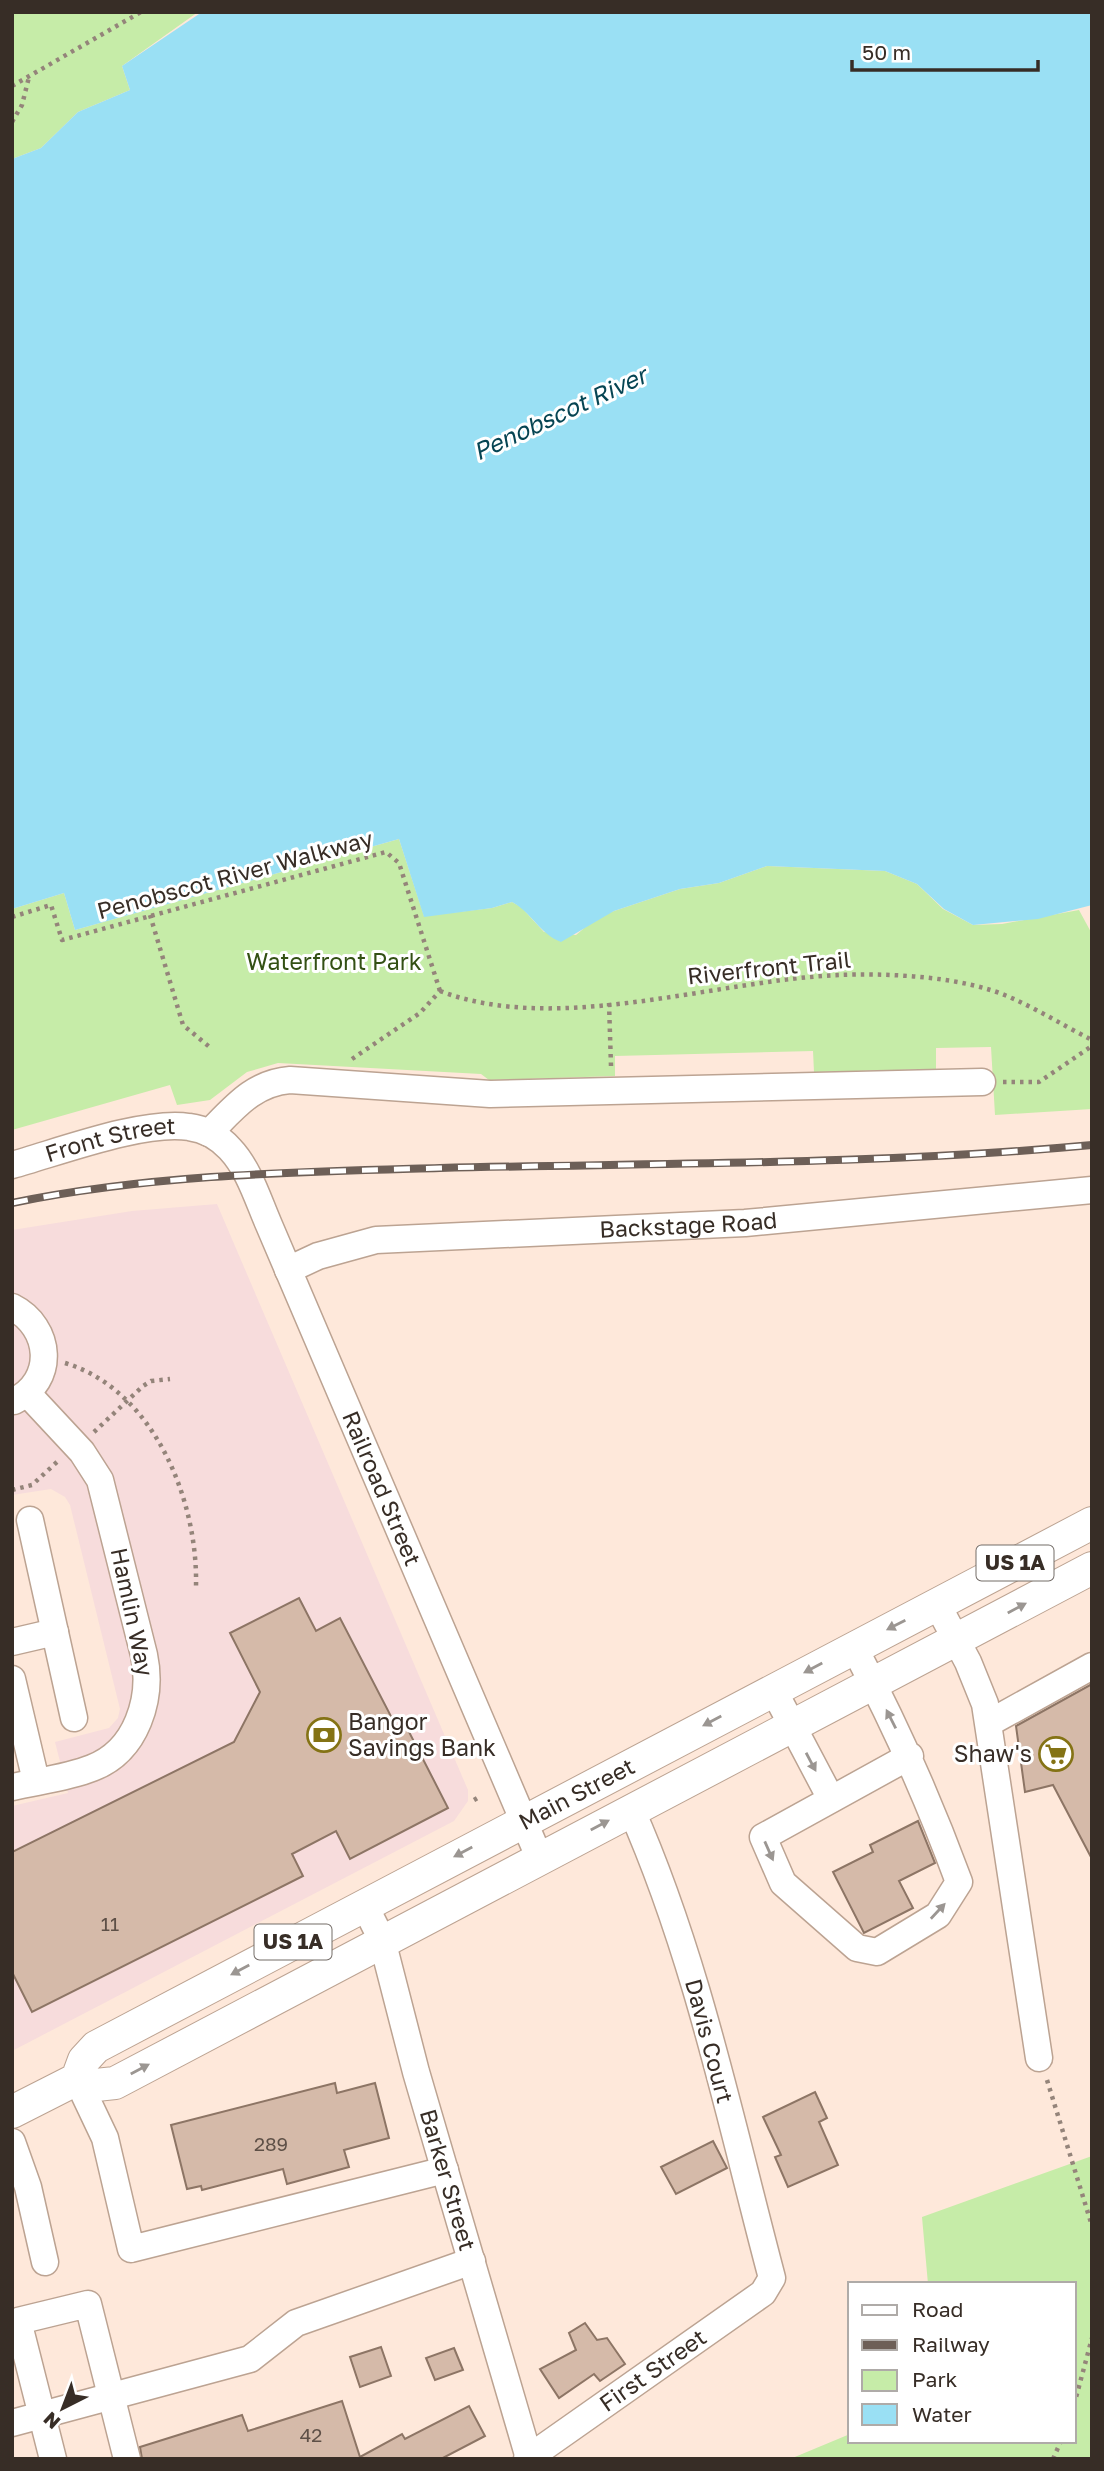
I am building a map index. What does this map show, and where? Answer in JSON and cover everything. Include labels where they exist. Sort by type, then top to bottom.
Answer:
[{"type":"main road","name":"Main Street","points":[[1092,1523],[96,2046],[84,2060],[77,2079],[96,2085],[115,2083],[539,1857],[1092,1569]]},
{"type":"main road","points":[[12,2112],[77,2079]]},
{"type":"street","points":[[209,1133],[253,1091],[270,1083],[290,1080],[490,1094],[982,1082]]},
{"type":"street","name":"Front Street","points":[[12,1165],[153,1128],[179,1126],[209,1133]]},
{"type":"street","name":"Railroad Street","points":[[209,1133],[229,1147],[242,1164],[539,1857]]},
{"type":"street","name":"Backstage Road","points":[[288,1270],[318,1256],[376,1240],[745,1223],[1092,1190]]},
{"type":"street","points":[[12,1307],[27,1317],[39,1331],[44,1358],[37,1381],[25,1399]]},
{"type":"street","name":"Hamlin Way","points":[[24,1784],[83,1771],[113,1756],[135,1729],[148,1683],[104,1490],[82,1452],[25,1399]]},
{"type":"street","points":[[30,1520],[74,1718]]},
{"type":"street","points":[[937,1604],[980,1690],[989,1723],[1039,2057]]},
{"type":"street","points":[[12,1642],[55,1632]]},
{"type":"street","points":[[854,1647],[910,1756],[959,1882],[938,1915],[877,1952],[857,1948],[783,1883],[763,1837],[910,1756]]},
{"type":"street","points":[[989,1723],[1092,1667]]},
{"type":"street","points":[[12,1679],[24,1784]]},
{"type":"street","points":[[773,1689],[831,1799]]},
{"type":"street","name":"Davis Court","points":[[631,1809],[659,1872],[680,1931],[772,2278]]},
{"type":"street","name":"Barker Street","points":[[364,1904],[382,1940],[528,2458]]},
{"type":"street","points":[[77,2079],[105,2138],[131,2249],[445,2170]]},
{"type":"street","points":[[12,2142],[28,2187],[45,2262]]},
{"type":"street","points":[[12,2423],[250,2359],[296,2323],[471,2261]]},
{"type":"street","name":"First Street","points":[[528,2458],[763,2293],[772,2278]]},
{"type":"street","points":[[52,2459],[18,2321],[88,2304],[127,2459]]},
{"type":"path","points":[[12,86],[141,12]]},
{"type":"path","points":[[12,122],[22,105],[29,76]]},
{"type":"path","name":"Penobscot River Walkway","points":[[12,917],[51,905],[62,940],[386,852],[399,863],[440,991]]},
{"type":"path","points":[[150,915],[183,1025],[212,1049]]},
{"type":"path","name":"Riverfront Trail","points":[[440,991],[460,999],[506,1008],[568,1009],[839,975],[943,980],[989,989],[1092,1040]]},
{"type":"path","points":[[348,1061],[420,1013],[440,991]]},
{"type":"path","points":[[609,1003],[611,1070]]},
{"type":"path","points":[[982,1082],[1039,1082],[1092,1046]]},
{"type":"path","points":[[44,1358],[83,1370],[126,1401],[149,1429],[179,1488],[194,1545],[196,1586]]},
{"type":"path","points":[[102,1424],[151,1381],[170,1379]]},
{"type":"path","points":[[12,1490],[32,1485],[51,1467]]},
{"type":"path","points":[[1039,2057],[1092,2227]]},
{"type":"path","points":[[1076,2397],[1092,2338]]},
{"type":"path","points":[[1053,2459],[1060,2443]]},
{"type":"shaded area","points":[[217,1204],[468,1790],[468,1801],[454,1821],[12,2051],[12,1806],[68,1793],[55,1742],[109,1728],[118,1718],[120,1709],[70,1505],[65,1497],[51,1489],[12,1495],[12,1230],[132,1211]]},
{"type":"green space","points":[[12,12],[198,12],[122,66],[130,90],[78,112],[41,148],[12,159]]},
{"type":"green space","name":"Waterfront Park","points":[[399,839],[424,916],[492,908],[512,902],[521,907],[544,932],[576,935],[595,919],[614,911],[680,889],[719,883],[767,866],[885,871],[917,884],[943,909],[973,925],[1002,924],[1079,910],[1092,934],[1092,1109],[995,1115],[991,1047],[936,1048],[936,1069],[814,1072],[813,1051],[615,1056],[615,1076],[489,1080],[481,1074],[278,1063],[247,1072],[210,1100],[177,1105],[170,1085],[12,1130],[12,909],[64,893],[75,930]]},
{"type":"green space","points":[[1092,2156],[1092,2459],[790,2459],[848,2435],[848,2443],[1076,2443],[1076,2282],[928,2282],[922,2217]]},
{"type":"water","name":"Penobscot River","points":[[202,12],[1092,12],[1092,905],[1038,919],[973,925],[944,909],[917,884],[885,871],[767,866],[719,883],[680,889],[614,911],[561,942],[547,934],[525,911],[512,902],[492,908],[424,917],[399,839],[75,930],[64,893],[12,909],[12,159],[41,148],[78,112],[130,90],[122,66]]},
{"type":"building","points":[[299,1598],[316,1631],[340,1618],[397,1728],[405,1724],[448,1808],[350,1859],[336,1831],[292,1854],[303,1876],[32,2012],[12,1972],[12,1852],[234,1742],[260,1692],[230,1633]]},
{"type":"building","name":"Shaw's","points":[[1092,1684],[1092,1859],[1053,1785],[1025,1792],[1016,1726]]},
{"type":"building","points":[[918,1821],[935,1863],[899,1881],[913,1908],[864,1933],[833,1872],[873,1852],[870,1845]]},
{"type":"building","points":[[335,2083],[337,2093],[375,2083],[389,2138],[344,2150],[349,2167],[287,2184],[283,2169],[202,2190],[201,2186],[187,2189],[171,2125]]},
{"type":"building","points":[[815,2092],[827,2118],[819,2122],[838,2165],[788,2187],[775,2157],[781,2155],[763,2117]]},
{"type":"building","points":[[713,2141],[727,2168],[676,2194],[661,2167]]},
{"type":"building","points":[[585,2323],[597,2340],[607,2338],[625,2364],[600,2381],[594,2374],[559,2398],[540,2369],[576,2350],[569,2333]]},
{"type":"building","points":[[381,2347],[391,2376],[360,2387],[350,2357]]},
{"type":"building","points":[[454,2348],[463,2370],[435,2380],[426,2358]]},
{"type":"building","points":[[342,2401],[360,2457],[402,2434],[405,2439],[469,2406],[485,2436],[441,2459],[142,2459],[140,2447],[242,2415],[248,2431]]},
{"type":"railway","points":[[12,1203],[65,1193],[172,1180],[279,1173],[848,1160],[1092,1145]]},
{"type":"place","name":"Bangor Savings Bank","points":[[324,1735]]},
{"type":"place","name":"Shaw's","points":[[1056,1754]]}]
